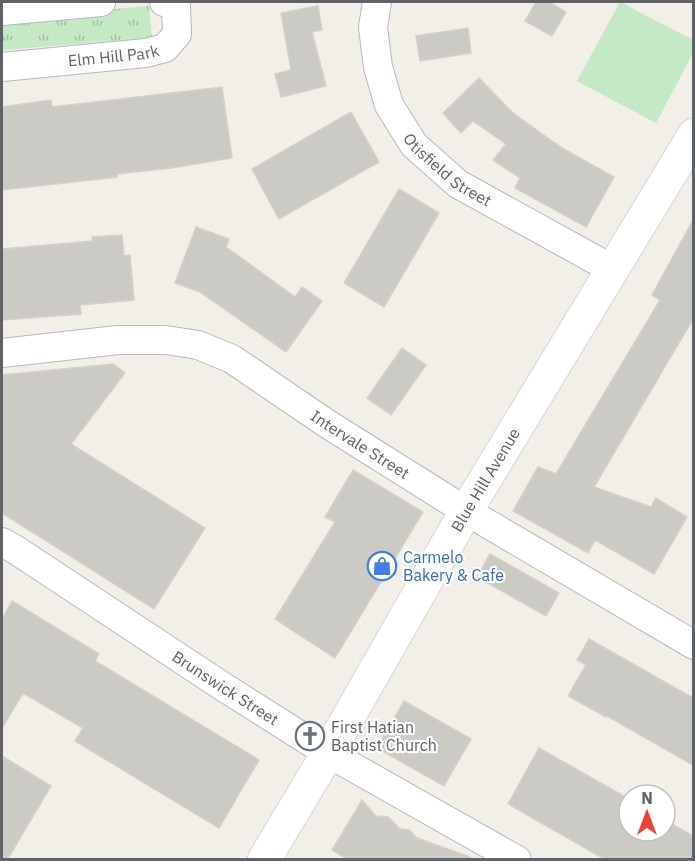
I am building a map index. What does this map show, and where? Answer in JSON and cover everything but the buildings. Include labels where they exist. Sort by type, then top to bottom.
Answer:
[{"type":"main road","name":"Blue Hill Avenue","points":[[264,860],[466,511],[612,269],[692,142]]},
{"type":"street","points":[[2,11],[101,2]]},
{"type":"street","name":"Elm Hill Park","points":[[2,67],[146,53],[165,48],[177,34],[177,19],[176,6],[164,2]]},
{"type":"street","name":"Otisfield Street","points":[[377,2],[373,27],[378,67],[389,105],[414,145],[458,184],[612,269]]},
{"type":"street","name":"Intervale Street","points":[[2,353],[118,340],[166,340],[198,345],[232,359],[326,423],[466,511],[693,645]]},
{"type":"street","name":"Brunswick Street","points":[[2,542],[328,753],[517,860]]},
{"type":"green space","points":[[620,2],[693,40],[693,53],[656,123],[577,81]]},
{"type":"green space","points":[[149,6],[152,38],[2,50],[2,19]]},
{"type":"place","name":"Carmelo Bakery & Cafe","points":[[382,566]]},
{"type":"place","name":"First Hatian Baptist Church","points":[[310,736]]}]
